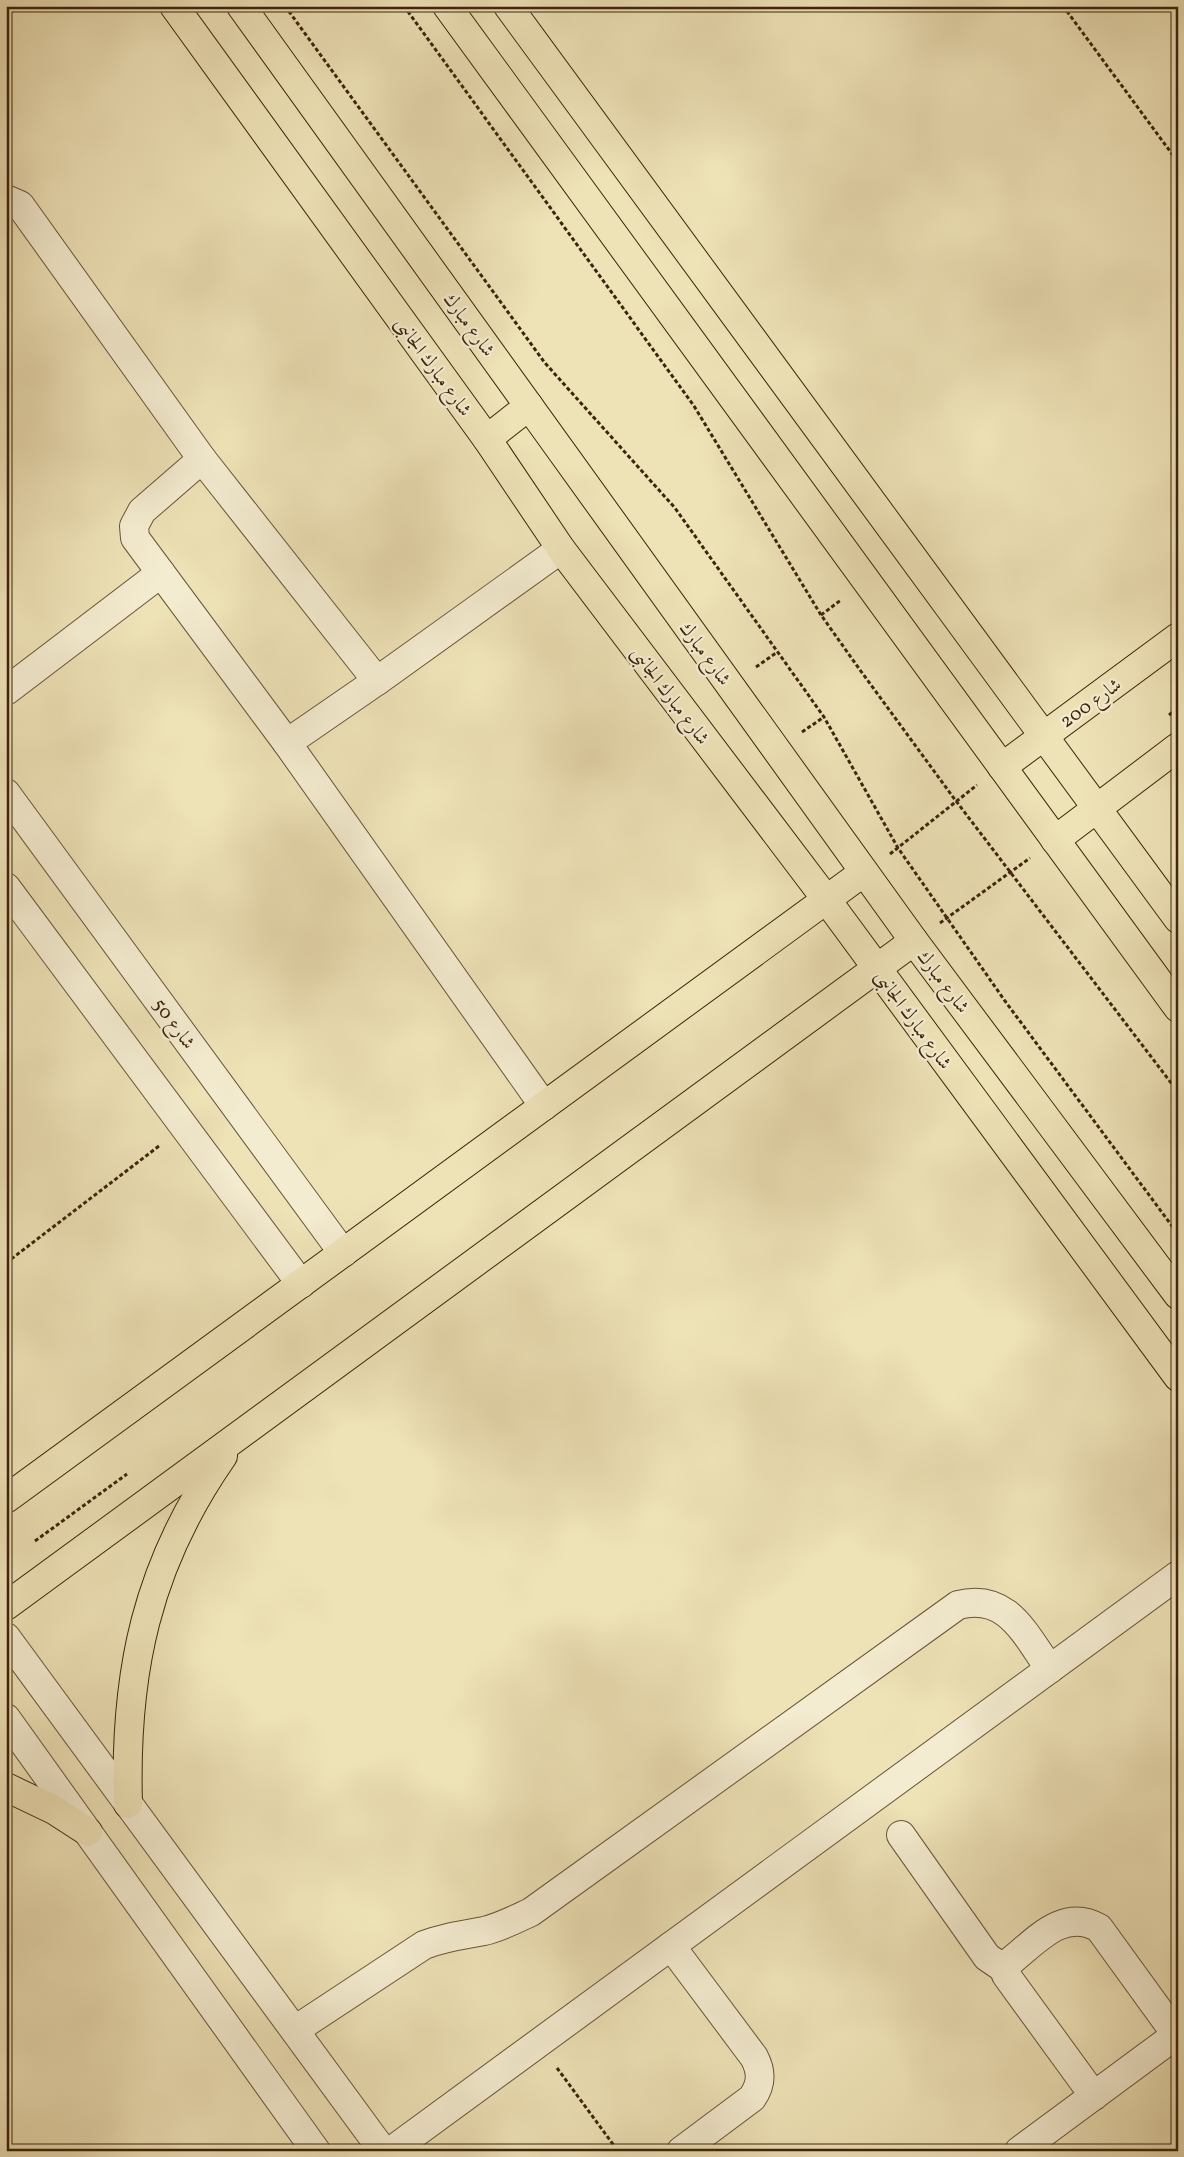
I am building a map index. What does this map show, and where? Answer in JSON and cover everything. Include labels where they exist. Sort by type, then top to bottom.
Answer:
[{"type":"main road","name":"شارع مبارك الجانبى","points":[[174,6],[487,439],[561,549],[826,899],[1178,1377]]},
{"type":"main road","name":"شارع مبارك","points":[[241,6],[914,941],[1178,1294]]},
{"type":"main road","points":[[446,6],[1178,1008]]},
{"type":"main road","points":[[508,6],[1178,919]]},
{"type":"main road","points":[[487,439],[529,406]]},
{"type":"main road","name":"شارع 200","points":[[1002,767],[1178,637]]},
{"type":"main road","points":[[1055,840],[1096,806],[1178,747]]},
{"type":"main road","points":[[6,1499],[864,872]]},
{"type":"main road","points":[[793,924],[829,930],[846,947],[849,958],[848,969],[831,1002]]},
{"type":"main road","points":[[6,1606],[914,941]]},
{"type":"main road","points":[[128,1804],[126,1755],[129,1706],[136,1658],[147,1611],[163,1565],[184,1520],[208,1478],[236,1438]]},
{"type":"main road","points":[[6,1787],[54,1810],[88,1832]]},
{"type":"street","points":[[6,199],[20,205],[202,459],[377,681]]},
{"type":"street","points":[[202,459],[137,518],[135,538],[287,743],[544,1106]]},
{"type":"street","points":[[287,743],[561,549]]},
{"type":"street","points":[[6,691],[161,573]]},
{"type":"street","name":"شارع 50","points":[[6,793],[344,1253]]},
{"type":"street","points":[[6,887],[301,1284]]},
{"type":"street","points":[[392,2151],[1178,1575]]},
{"type":"street","points":[[295,2030],[424,1945],[443,1938],[484,1931],[508,1924],[531,1912],[958,1606],[972,1602],[984,1602],[997,1606],[1009,1613],[1050,1669]]},
{"type":"street","points":[[6,1637],[384,2151]]},
{"type":"street","points":[[6,1718],[316,2151]]},
{"type":"street","points":[[901,1835],[987,1957],[1006,1970]]},
{"type":"street","points":[[1018,2151],[1177,2036],[1099,1928],[1090,1923],[1072,1920],[1060,1923],[1012,1960],[1006,1970],[1008,1981],[1094,2096]]},
{"type":"street","points":[[671,1946],[754,2057],[759,2067],[761,2078],[752,2098],[681,2151]]},
{"type":"path","points":[[285,6],[545,364],[648,477],[680,516],[824,717],[898,848],[1005,1001],[1178,1234]]},
{"type":"path","points":[[404,6],[694,406],[821,614],[956,801],[1178,1092]]},
{"type":"path","points":[[1063,6],[1178,162]]},
{"type":"path","points":[[1162,720],[1178,708]]},
{"type":"path","points":[[864,872],[1002,767]]},
{"type":"path","points":[[914,941],[1055,840]]},
{"type":"path","points":[[6,1263],[184,1127]]},
{"type":"path","points":[[539,2043],[618,2151]]}]
